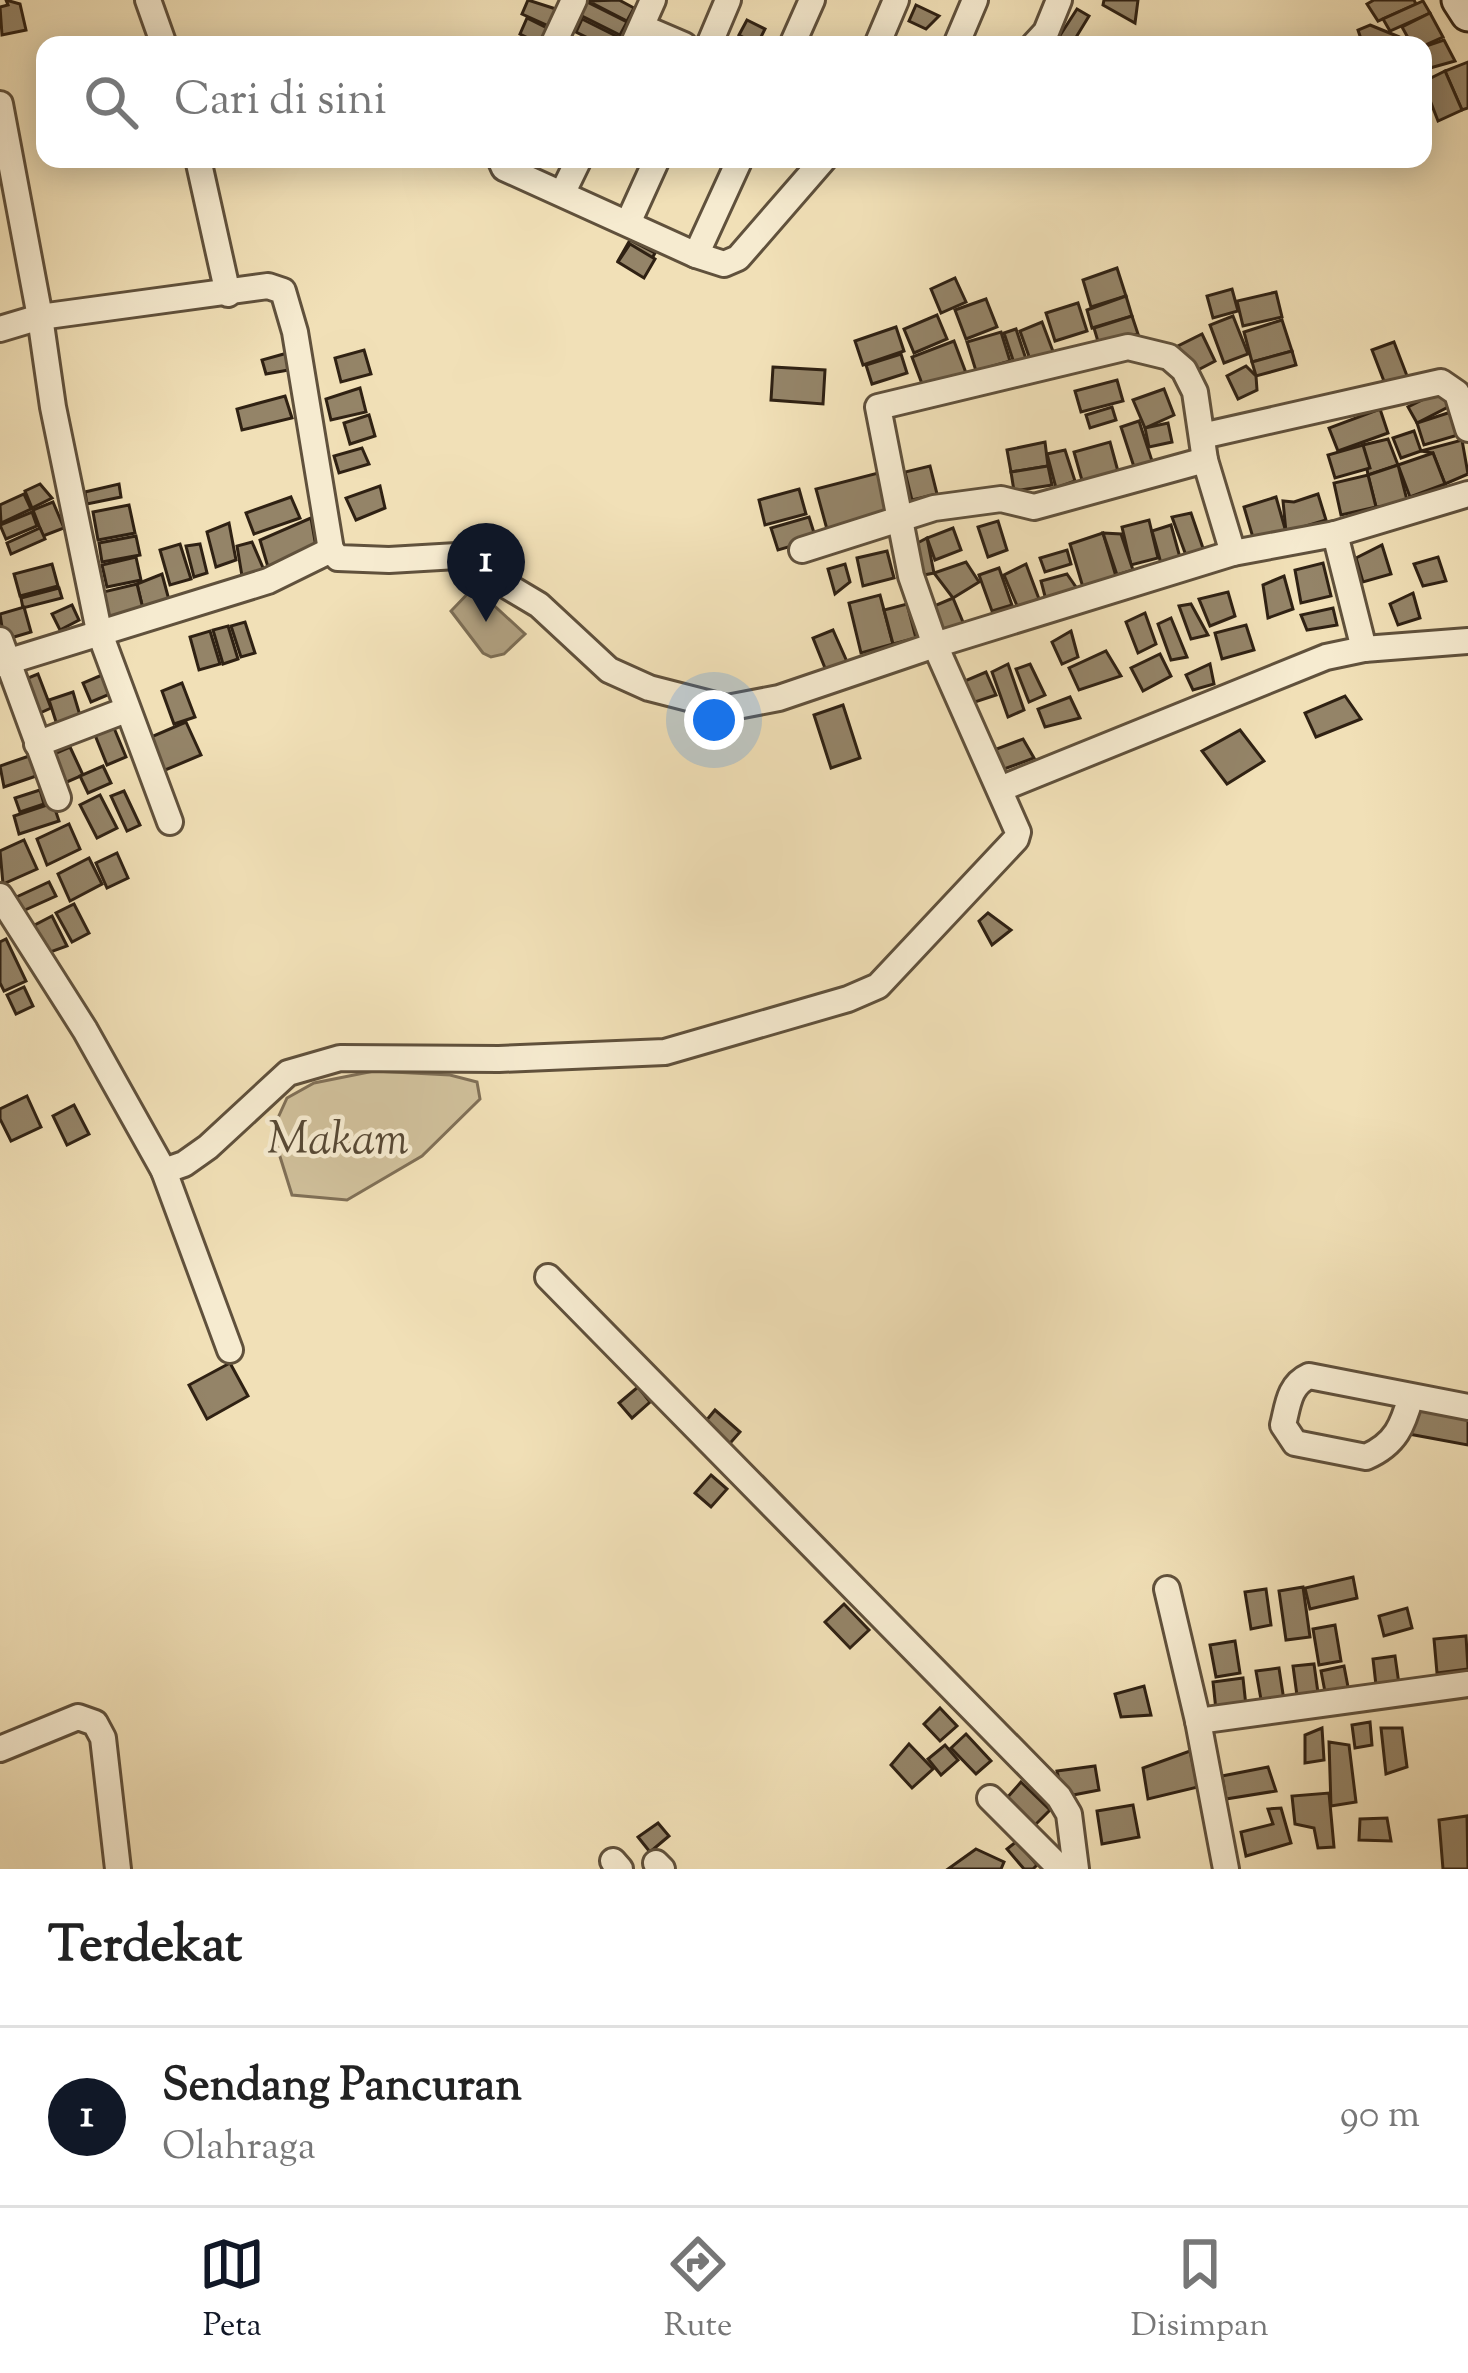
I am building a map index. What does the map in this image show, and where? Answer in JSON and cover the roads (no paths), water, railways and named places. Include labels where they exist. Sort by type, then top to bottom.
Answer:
[{"type":"street","points":[[148,0],[161,36]]},
{"type":"street","points":[[557,36],[574,0]]},
{"type":"street","points":[[637,36],[653,0]]},
{"type":"street","points":[[713,36],[728,0]]},
{"type":"street","points":[[796,36],[812,0]]},
{"type":"street","points":[[881,36],[896,0]]},
{"type":"street","points":[[960,36],[976,0]]},
{"type":"street","points":[[1042,36],[1060,0]]},
{"type":"street","points":[[1459,0],[1468,14]]},
{"type":"street","points":[[0,104],[53,407],[99,632],[170,822]]},
{"type":"street","points":[[200,168],[228,293]]},
{"type":"street","points":[[504,168],[724,264],[738,259],[816,168]]},
{"type":"street","points":[[563,192],[575,168]]},
{"type":"street","points":[[628,224],[653,168]]},
{"type":"street","points":[[696,255],[736,168]]},
{"type":"street","points":[[0,329],[40,317],[277,287],[288,296],[332,550],[338,558],[457,556],[539,605],[609,670],[649,688],[717,706],[779,698],[1233,553],[1335,534],[1468,494]]},
{"type":"street","points":[[164,1171],[208,1147],[288,1073],[340,1058],[499,1059],[665,1052],[848,999],[878,986],[1016,839],[1018,832],[935,645],[911,576],[878,407],[1128,347],[1168,357],[1184,370],[1195,392],[1203,448],[1233,553]]},
{"type":"street","points":[[802,550],[902,517],[986,499],[1034,507],[1203,448],[1441,382],[1457,393],[1468,429]]},
{"type":"street","points":[[1335,534],[1364,649]]},
{"type":"street","points":[[58,798],[2,655],[99,632],[268,581],[332,550]]},
{"type":"street","points":[[1000,789],[1307,665],[1364,649],[1468,641]]},
{"type":"street","points":[[38,744],[126,710]]},
{"type":"street","points":[[0,896],[85,1030],[164,1171],[230,1350]]},
{"type":"street","points":[[548,1276],[1065,1804],[1076,1869]]},
{"type":"street","points":[[1411,1396],[1402,1428],[1389,1444],[1366,1457],[1294,1442],[1283,1425],[1292,1391],[1309,1376],[1468,1406]]},
{"type":"street","points":[[1167,1589],[1226,1869]]},
{"type":"street","points":[[1198,1721],[1468,1684]]},
{"type":"street","points":[[0,1749],[78,1717],[95,1723],[103,1738],[118,1869]]},
{"type":"street","points":[[990,1798],[1061,1869]]},
{"type":"place","name":"Sendang Pancuran","points":[[486,622]]},
{"type":"park label","name":"Makam","points":[[338,1137]]}]
